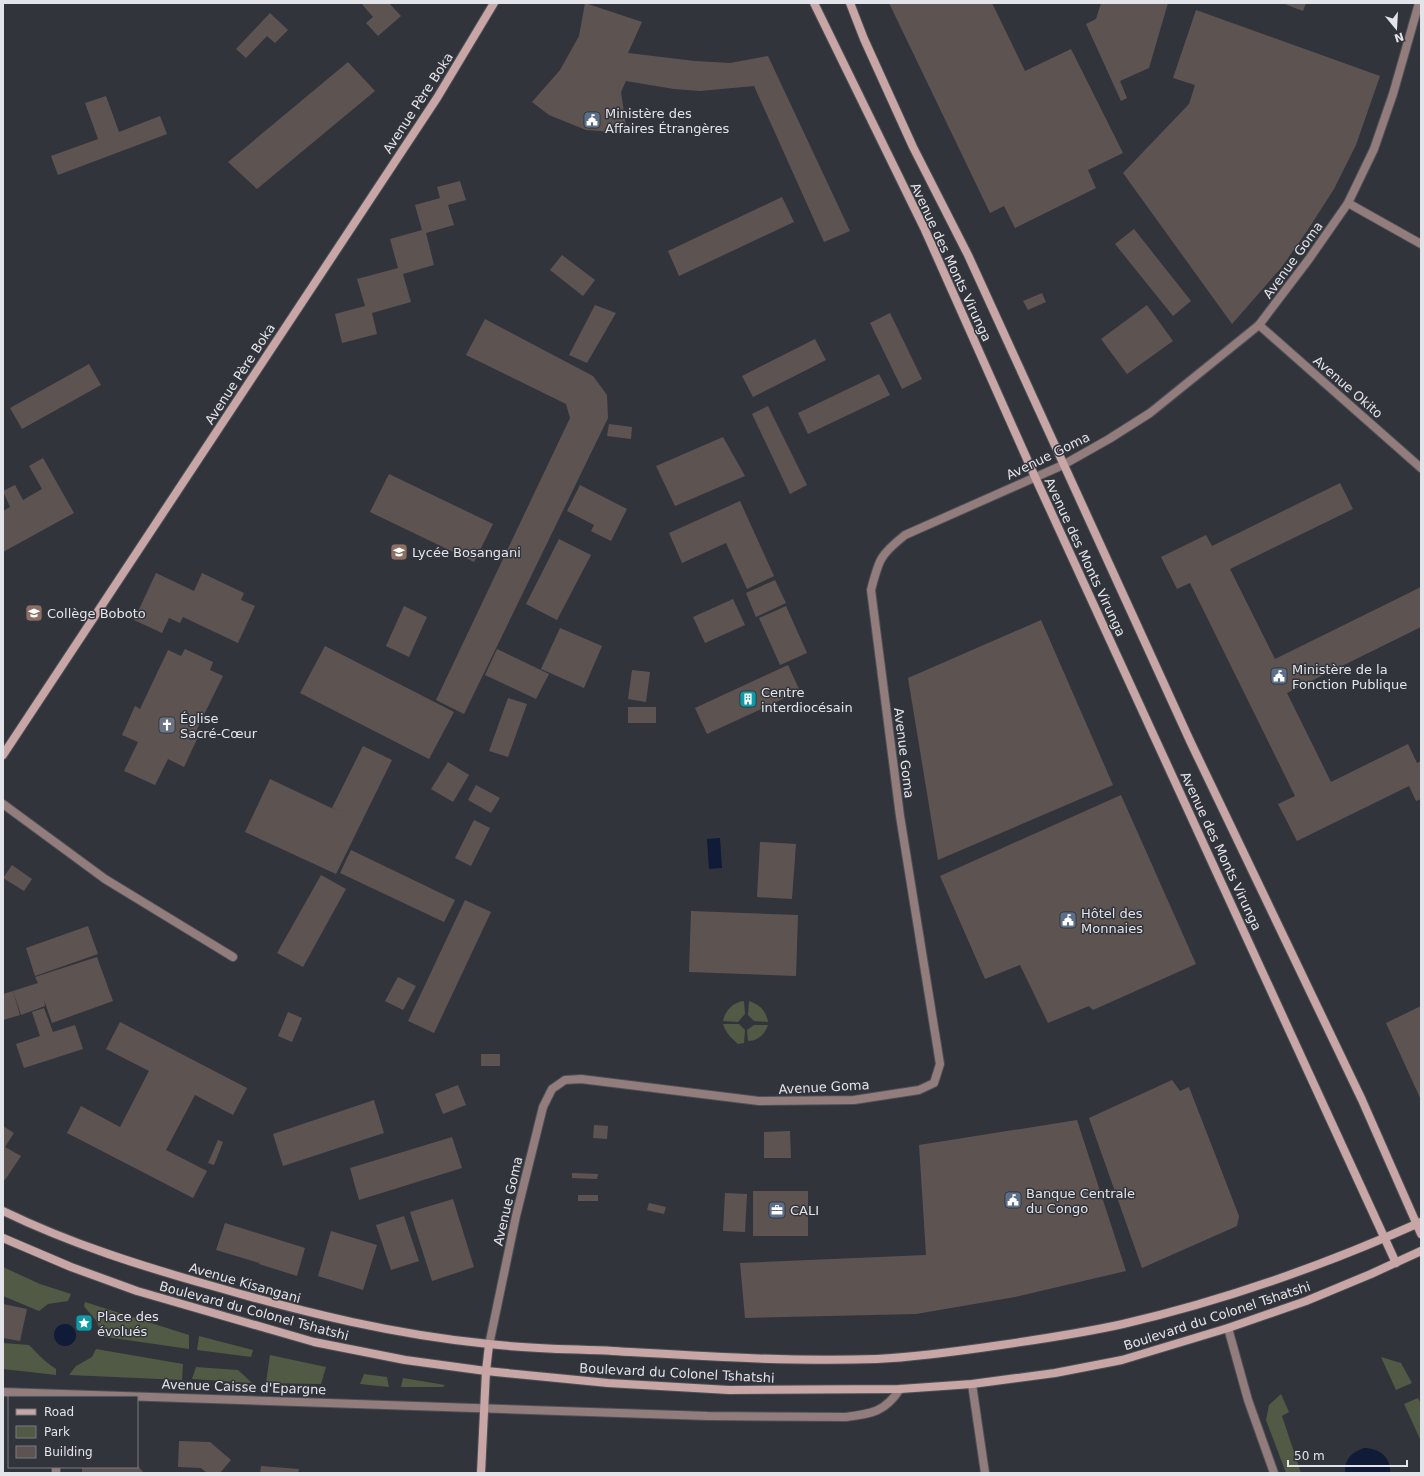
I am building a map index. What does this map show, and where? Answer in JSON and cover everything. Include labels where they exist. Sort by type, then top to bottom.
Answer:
[{"type":"street","name":"Avenue Père Boka","points":[[3,756],[432,104],[494,3]]},
{"type":"street","name":"Avenue des Monts Virunga","points":[[814,3],[820,12],[925,230],[1035,477],[1396,1262]]},
{"type":"street","name":"Avenue des Monts Virunga","points":[[850,3],[864,39],[913,147],[968,255],[1191,743],[1300,968],[1419,1223],[1421,1234]]},
{"type":"street","name":"Avenue Goma","points":[[481,1473],[486,1372],[489,1345],[516,1216],[543,1107],[552,1089],[565,1080],[581,1079],[759,1102],[854,1100],[919,1090],[934,1083],[940,1064],[900,816],[871,590],[879,561],[890,547],[905,535],[1063,465],[1109,439],[1150,413],[1259,325],[1309,259],[1348,203],[1374,150],[1419,3]]},
{"type":"street","points":[[1348,203],[1421,244]]},
{"type":"street","name":"Avenue Okito","points":[[1259,325],[1421,468]]},
{"type":"street","points":[[3,804],[105,879],[233,957]]},
{"type":"street","name":"Avenue Kisangani","points":[[3,1210],[36,1227],[167,1274],[299,1311],[386,1329],[489,1345]]},
{"type":"street","name":"Boulevard du Colonel Tshatshi","points":[[489,1345],[752,1359],[879,1359],[968,1350],[1054,1337],[1122,1324],[1223,1298],[1305,1271],[1419,1223]]},
{"type":"street","name":"Boulevard du Colonel Tshatshi","points":[[3,1238],[71,1267],[137,1291],[300,1338],[405,1360],[486,1372],[608,1383],[729,1390],[900,1389],[972,1384],[1055,1373],[1122,1360],[1228,1328],[1306,1301],[1421,1251]]},
{"type":"street","points":[[1228,1328],[1248,1400],[1274,1473]]},
{"type":"street","points":[[972,1384],[985,1473]]},
{"type":"street","name":"Avenue Caisse d'Epargne","points":[[138,1397],[708,1416],[846,1418],[867,1414],[883,1408],[893,1400],[900,1389]]},
{"type":"street","name":"Avenue Caisse d'Epargne","points":[[3,1392],[93,1396]]},
{"type":"green space","points":[[744,1001],[745,1014],[738,1022],[723,1021],[730,1007]]},
{"type":"green space","points":[[749,1001],[762,1008],[766,1014],[768,1022],[754,1021],[748,1015]]},
{"type":"green space","points":[[723,1024],[739,1024],[745,1030],[744,1043],[738,1044],[735,1042],[727,1033]]},
{"type":"green space","points":[[754,1025],[768,1025],[761,1036],[755,1040],[748,1041],[747,1030]]},
{"type":"green space","points":[[3,1267],[40,1284],[71,1294],[68,1301],[48,1304],[39,1311],[3,1296]]},
{"type":"green space","points":[[85,1302],[189,1335],[189,1349],[99,1336],[99,1327],[95,1319],[84,1306]]},
{"type":"green space","points":[[199,1336],[253,1350],[251,1357],[197,1350]]},
{"type":"green space","points":[[3,1343],[29,1345],[45,1361],[56,1369],[56,1375],[3,1369]]},
{"type":"green space","points":[[96,1349],[183,1364],[182,1380],[69,1375],[76,1366],[92,1357]]},
{"type":"green space","points":[[270,1355],[326,1367],[321,1384],[266,1383]]},
{"type":"green space","points":[[1381,1357],[1401,1363],[1412,1383],[1396,1390]]},
{"type":"green space","points":[[196,1367],[238,1370],[252,1383],[192,1379]]},
{"type":"green space","points":[[364,1374],[387,1377],[389,1387],[360,1384]]},
{"type":"green space","points":[[403,1378],[445,1385],[443,1387],[401,1387]]},
{"type":"green space","points":[[1281,1394],[1289,1412],[1282,1416],[1301,1473],[1286,1473],[1266,1420],[1269,1405]]},
{"type":"green space","points":[[1418,1398],[1421,1404],[1420,1439],[1404,1404]]},
{"type":"water","points":[[720,838],[722,868],[709,869],[707,839]]},
{"type":"water","points":[[65,1324],[69,1325],[75,1331],[75,1339],[69,1345],[65,1346],[61,1345],[55,1339],[54,1335],[55,1331],[61,1325]]},
{"type":"water","points":[[1364,1448],[1369,1448],[1383,1454],[1390,1467],[1390,1473],[1345,1473],[1347,1460],[1352,1454]]},
{"type":"building","points":[[361,3],[389,3],[401,16],[378,36],[366,23],[373,17]]},
{"type":"building","name":"Ministère des Affaires Étrangères","points":[[585,3],[642,22],[628,53],[695,61],[730,63],[768,56],[850,231],[824,242],[754,86],[700,91],[674,89],[626,81],[621,92],[627,133],[586,130],[549,115],[532,102],[560,70],[579,36]]},
{"type":"building","points":[[889,3],[992,3],[1025,71],[1071,49],[1123,153],[1088,170],[1096,188],[1015,228],[1004,206],[990,213]]},
{"type":"building","points":[[1101,3],[1168,3],[1149,68],[1120,81],[1127,98],[1121,101],[1086,24],[1096,19]]},
{"type":"building","points":[[1282,3],[1306,3],[1303,11]]},
{"type":"building","points":[[1196,10],[1380,76],[1356,145],[1334,189],[1281,268],[1232,324],[1123,173],[1189,104],[1195,85],[1173,78]]},
{"type":"building","points":[[270,13],[288,30],[275,43],[267,36],[246,58],[236,49]]},
{"type":"building","points":[[348,62],[375,91],[257,189],[228,162]]},
{"type":"building","points":[[106,96],[119,132],[160,116],[167,134],[58,175],[51,156],[98,139],[85,103]]},
{"type":"building","points":[[460,181],[466,200],[448,205],[454,225],[426,233],[434,265],[403,274],[411,302],[372,313],[377,334],[342,343],[335,314],[365,306],[357,279],[398,268],[390,239],[422,230],[415,205],[440,198],[437,187]]},
{"type":"building","points":[[782,197],[794,222],[679,276],[668,251]]},
{"type":"building","points":[[1134,229],[1191,301],[1173,316],[1115,244]]},
{"type":"building","points":[[562,255],[595,280],[583,296],[550,270]]},
{"type":"building","points":[[1042,293],[1046,302],[1028,310],[1023,301]]},
{"type":"building","points":[[595,305],[616,313],[587,363],[569,355]]},
{"type":"building","points":[[1147,305],[1173,341],[1127,374],[1101,339]]},
{"type":"building","points":[[890,313],[922,379],[902,389],[870,323]]},
{"type":"building","points":[[485,319],[593,376],[607,395],[608,418],[464,714],[436,700],[570,418],[566,404],[466,355]]},
{"type":"building","points":[[815,339],[826,360],[753,397],[742,376]]},
{"type":"building","points":[[89,364],[101,385],[22,429],[10,408]]},
{"type":"building","points":[[879,374],[890,395],[808,434],[798,413]]},
{"type":"building","points":[[768,406],[807,485],[790,494],[752,414]]},
{"type":"building","points":[[609,424],[632,427],[631,439],[607,436]]},
{"type":"building","points":[[723,437],[745,476],[675,506],[656,466]]},
{"type":"building","points":[[43,458],[74,513],[3,552],[3,511],[10,507],[3,491],[15,485],[23,500],[42,489],[29,466]]},
{"type":"building","points":[[389,474],[493,524],[474,562],[370,512]]},
{"type":"building","name":"Ministère de la Fonction Publique","points":[[1340,483],[1353,509],[1230,569],[1275,659],[1421,587],[1421,627],[1287,693],[1331,782],[1408,744],[1417,763],[1421,761],[1421,799],[1416,801],[1409,786],[1297,841],[1278,804],[1295,796],[1190,583],[1177,589],[1161,557],[1206,535],[1212,546]]},
{"type":"building","points":[[580,485],[627,509],[611,541],[591,531],[594,525],[567,511]]},
{"type":"building","points":[[740,501],[774,576],[747,589],[726,543],[682,563],[669,533]]},
{"type":"building","points":[[559,539],[591,555],[557,620],[526,604]]},
{"type":"building","points":[[156,573],[194,591],[202,573],[244,593],[241,600],[255,606],[238,643],[183,617],[180,623],[169,618],[162,633],[134,620]]},
{"type":"building","points":[[775,580],[786,603],[756,617],[746,593]]},
{"type":"building","points":[[733,599],[745,625],[705,643],[693,617]]},
{"type":"building","points":[[404,606],[427,617],[409,657],[386,646]]},
{"type":"building","points":[[786,606],[807,653],[780,665],[759,618]]},
{"type":"building","points":[[1041,620],[1113,785],[938,860],[908,678]]},
{"type":"building","points":[[560,628],[602,646],[584,688],[541,669]]},
{"type":"building","points":[[325,646],[454,712],[429,759],[300,693]]},
{"type":"building","points":[[185,649],[213,662],[210,670],[223,676],[194,735],[198,737],[184,767],[168,759],[155,785],[124,771],[138,742],[122,735],[135,706],[140,709],[168,650],[181,656]]},
{"type":"building","points":[[497,649],[549,674],[536,699],[485,675]]},
{"type":"building","name":"Centre interdiocésain","points":[[788,665],[800,691],[707,734],[695,708]]},
{"type":"building","points":[[632,670],[650,672],[646,702],[628,699]]},
{"type":"building","points":[[508,698],[527,704],[508,757],[489,751]]},
{"type":"building","points":[[628,707],[656,707],[656,723],[628,723]]},
{"type":"building","points":[[363,746],[392,760],[336,874],[245,832],[270,779],[342,813],[332,808]]},
{"type":"building","points":[[448,762],[469,775],[453,802],[431,789]]},
{"type":"building","points":[[476,785],[500,798],[491,813],[468,800]]},
{"type":"building","name":"Hôtel des Monnaies","points":[[1121,795],[1196,964],[1093,1010],[1089,1006],[1048,1023],[1020,965],[985,979],[940,876]]},
{"type":"building","points":[[474,820],[490,828],[471,866],[455,858]]},
{"type":"building","points":[[760,842],[796,844],[792,899],[757,897]]},
{"type":"building","points":[[351,850],[455,900],[444,922],[340,873]]},
{"type":"building","points":[[12,865],[32,879],[24,891],[3,878]]},
{"type":"building","points":[[321,875],[346,889],[303,967],[277,953]]},
{"type":"building","points":[[465,900],[491,912],[434,1033],[408,1021]]},
{"type":"building","points":[[691,911],[798,915],[796,976],[689,972]]},
{"type":"building","points":[[88,926],[98,954],[35,976],[26,948]]},
{"type":"building","points":[[97,957],[113,1001],[52,1023],[44,1000],[45,1006],[21,1015],[13,991],[38,983],[35,977]]},
{"type":"building","points":[[398,977],[416,986],[403,1010],[385,1001]]},
{"type":"building","points":[[13,991],[20,1015],[3,1020],[3,994]]},
{"type":"building","points":[[1421,1006],[1421,1100],[1386,1023]]},
{"type":"building","points":[[44,1008],[53,1032],[75,1025],[83,1049],[24,1068],[16,1044],[40,1036],[32,1012]]},
{"type":"building","points":[[288,1012],[302,1018],[292,1042],[278,1036]]},
{"type":"building","points":[[120,1022],[247,1088],[233,1115],[195,1095],[166,1150],[207,1171],[193,1198],[67,1133],[81,1106],[120,1127],[149,1071],[106,1049]]},
{"type":"building","points":[[481,1054],[500,1054],[500,1066],[481,1066]]},
{"type":"building","name":"Banque Centrale du Congo","points":[[1172,1080],[1180,1091],[1189,1087],[1239,1216],[1237,1226],[1142,1268],[1089,1118]]},
{"type":"building","points":[[458,1085],[466,1105],[443,1114],[435,1094]]},
{"type":"building","points":[[374,1100],[384,1133],[283,1166],[273,1134]]},
{"type":"building","name":"Banque Centrale du Congo","points":[[1077,1120],[1126,1271],[1015,1297],[916,1314],[745,1318],[740,1263],[926,1255],[919,1145]]},
{"type":"building","points":[[594,1125],[608,1126],[607,1139],[593,1138]]},
{"type":"building","points":[[3,1126],[14,1133],[5,1147],[21,1156],[5,1180],[3,1179]]},
{"type":"building","points":[[790,1131],[791,1158],[764,1158],[764,1132]]},
{"type":"building","points":[[452,1137],[462,1168],[359,1200],[350,1168]]},
{"type":"building","points":[[218,1140],[223,1142],[214,1165],[208,1163]]},
{"type":"building","points":[[572,1173],[598,1174],[597,1179],[572,1178]]},
{"type":"building","points":[[753,1191],[808,1191],[808,1236],[753,1236]]},
{"type":"building","points":[[725,1193],[747,1194],[745,1232],[723,1231]]},
{"type":"building","points":[[578,1195],[598,1195],[598,1201],[578,1201]]},
{"type":"building","points":[[453,1199],[474,1267],[432,1281],[410,1212]]},
{"type":"building","points":[[649,1203],[666,1207],[664,1214],[647,1210]]},
{"type":"building","points":[[404,1216],[419,1261],[391,1270],[376,1225]]},
{"type":"building","points":[[225,1223],[305,1248],[297,1276],[259,1264],[261,1259],[259,1263],[216,1250]]},
{"type":"building","points":[[331,1231],[377,1245],[363,1290],[318,1276]]},
{"type":"building","points":[[3,1304],[27,1309],[20,1341],[3,1338]]},
{"type":"building","points":[[179,1441],[210,1442],[231,1460],[220,1473],[207,1473],[201,1468],[178,1467]]},
{"type":"building","points":[[138,1466],[144,1473],[82,1473],[82,1468],[138,1468]]},
{"type":"building","points":[[261,1466],[299,1469],[298,1473],[260,1473]]},
{"type":"place","name":"Ministère des Affaires Étrangères","points":[[592,120]]},
{"type":"place","name":"Lycée Bosangani","points":[[399,552]]},
{"type":"place","name":"Collège Boboto","points":[[34,613]]},
{"type":"place","name":"Ministère de la Fonction Publique","points":[[1279,676]]},
{"type":"place","name":"Centre interdiocésain","points":[[748,699]]},
{"type":"place","name":"Église Sacré-Cœur","points":[[167,725]]},
{"type":"place","name":"Hôtel des Monnaies","points":[[1068,920]]},
{"type":"place","name":"Banque Centrale du Congo","points":[[1013,1200]]},
{"type":"place","name":"CALI","points":[[777,1210]]},
{"type":"place","name":"Place des évolués","points":[[84,1323]]}]
